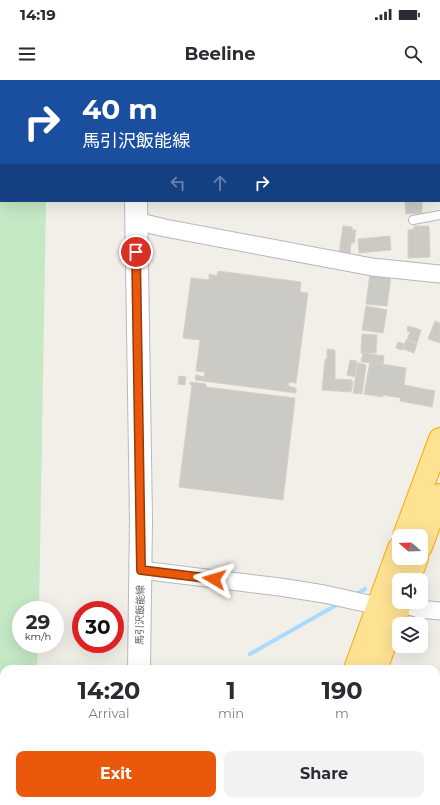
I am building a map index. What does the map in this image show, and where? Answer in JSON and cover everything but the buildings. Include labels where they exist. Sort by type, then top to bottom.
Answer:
[{"type":"highway","points":[[407,529],[440,439]]},
{"type":"highway","points":[[428,529],[440,495]]},
{"type":"highway","points":[[356,665],[393,565]]},
{"type":"highway","points":[[377,665],[398,609]]},
{"type":"main road","name":"馬引沢飯能線","points":[[136,211],[141,570],[139,665]]},
{"type":"street","points":[[136,211],[165,228],[350,263],[440,274]]},
{"type":"street","points":[[141,570],[280,587],[378,606]]},
{"type":"street","points":[[419,609],[440,611]]},
{"type":"lane","points":[[413,220],[440,215]]},
{"type":"green space","points":[[0,202],[46,202],[39,601],[12,601],[12,653],[38,653],[37,665],[0,665]]},
{"type":"waterway","points":[[355,595],[365,589]]},
{"type":"waterway","points":[[250,654],[340,603]]},
{"type":"route","points":[[136,252],[141,570],[214,579]]}]
